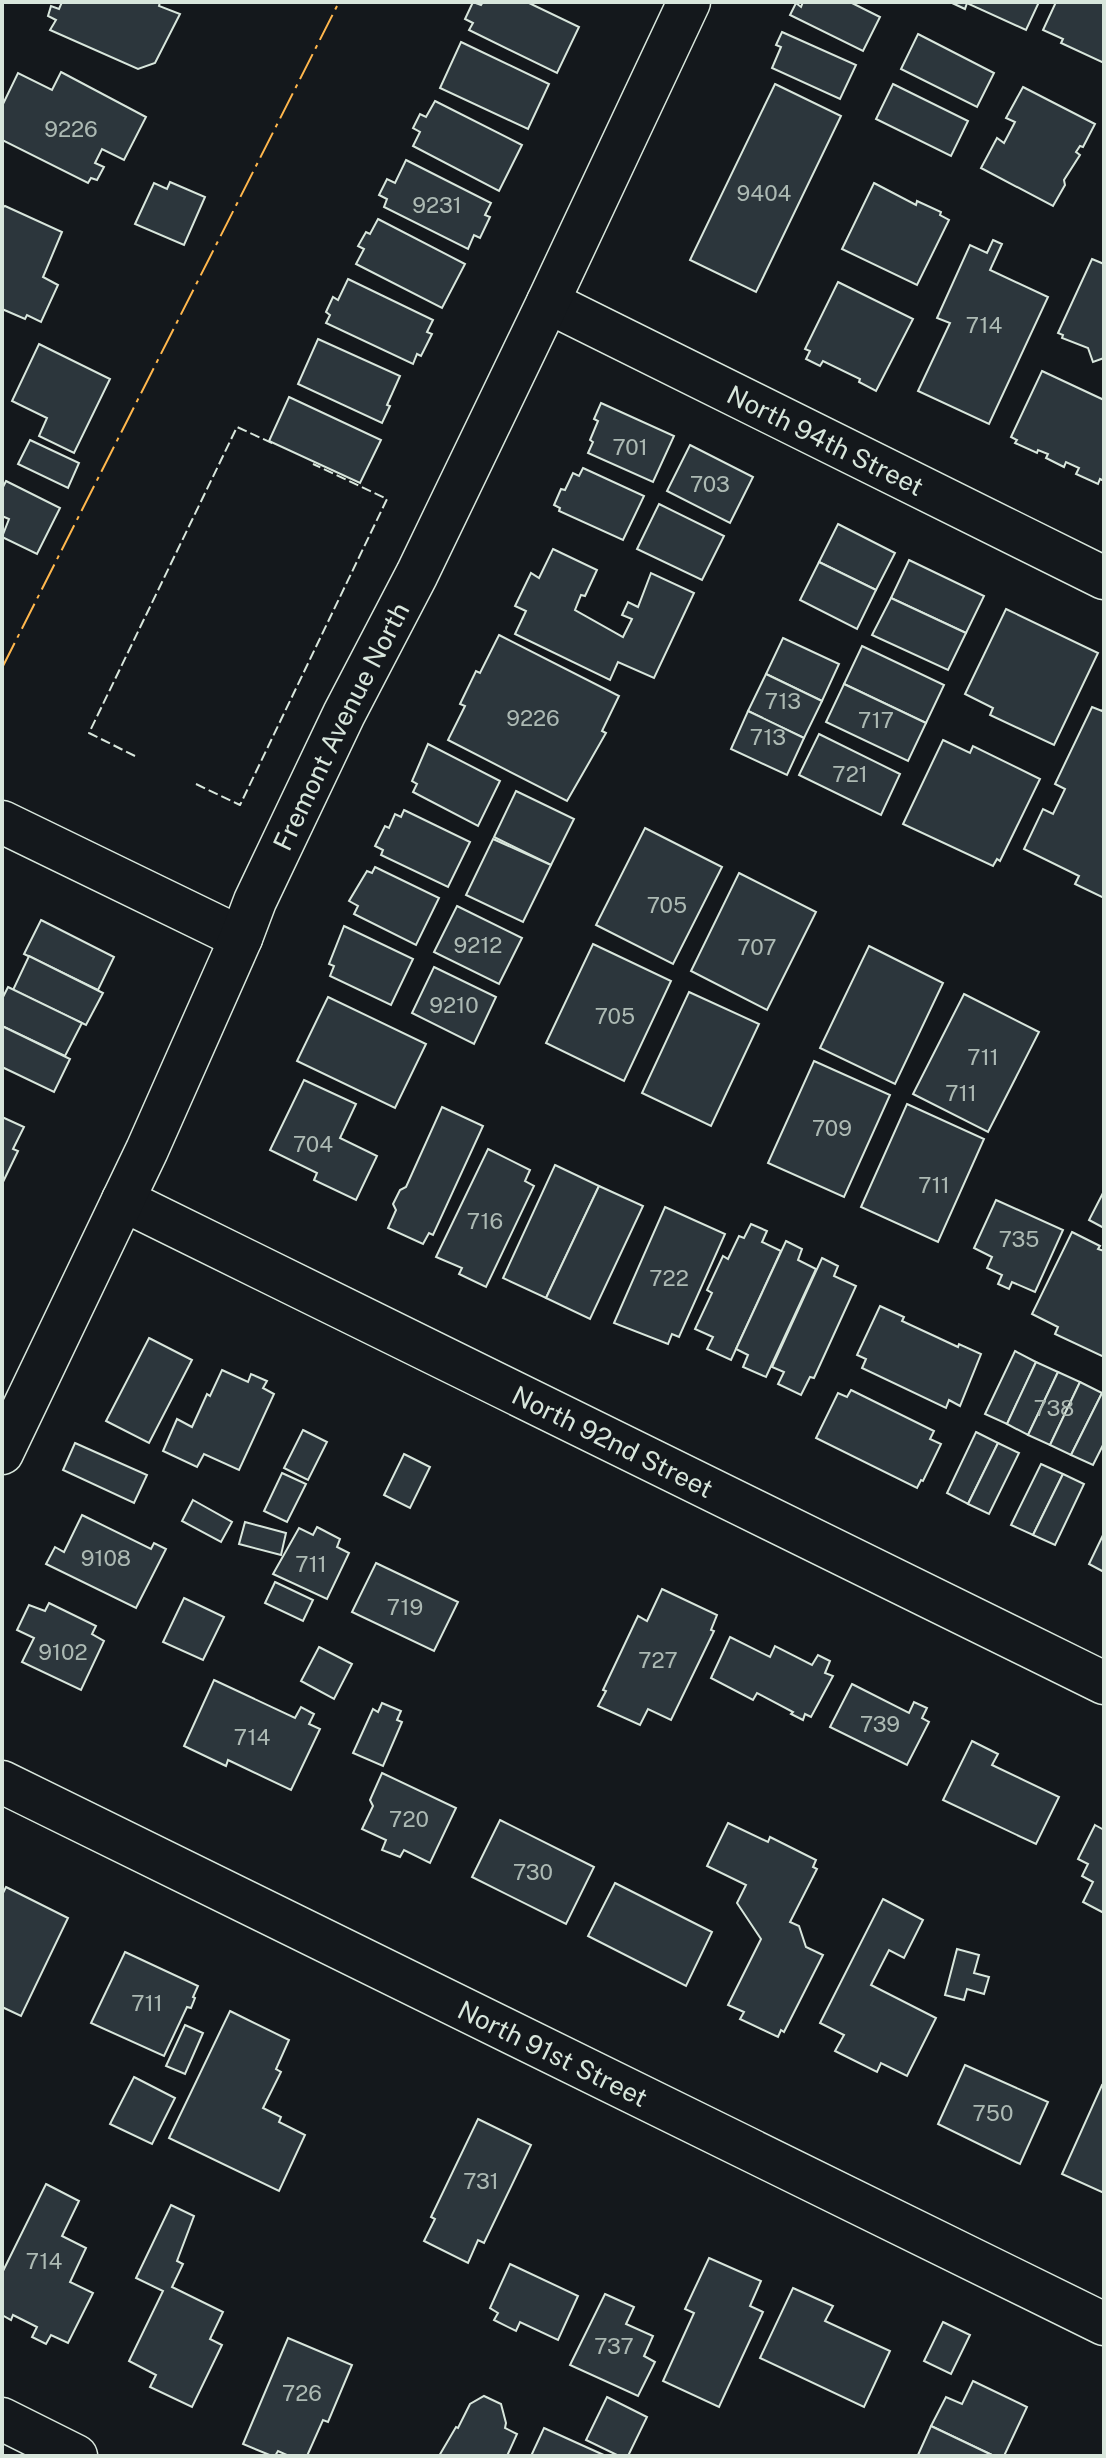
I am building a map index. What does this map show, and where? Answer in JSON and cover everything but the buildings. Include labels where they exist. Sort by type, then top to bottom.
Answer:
[{"type":"street","name":"Fremont Avenue North","points":[[2,1453],[123,1200],[255,901],[344,714],[417,574],[689,2]]},
{"type":"street","name":"North 94th Street","points":[[548,302],[1104,578]]},
{"type":"street","points":[[2,822],[241,938]]},
{"type":"street","name":"North 92nd Street","points":[[123,1200],[1104,1683]]},
{"type":"street","name":"North 91st Street","points":[[2,1782],[1104,2324]]},
{"type":"street","points":[[2,2419],[76,2456]]},
{"type":"fence","points":[[135,756],[89,733],[237,427],[274,444]]},
{"type":"fence","points":[[196,784],[240,805],[387,499],[313,464]]},
{"type":"power","points":[[2,668],[339,2]]}]
